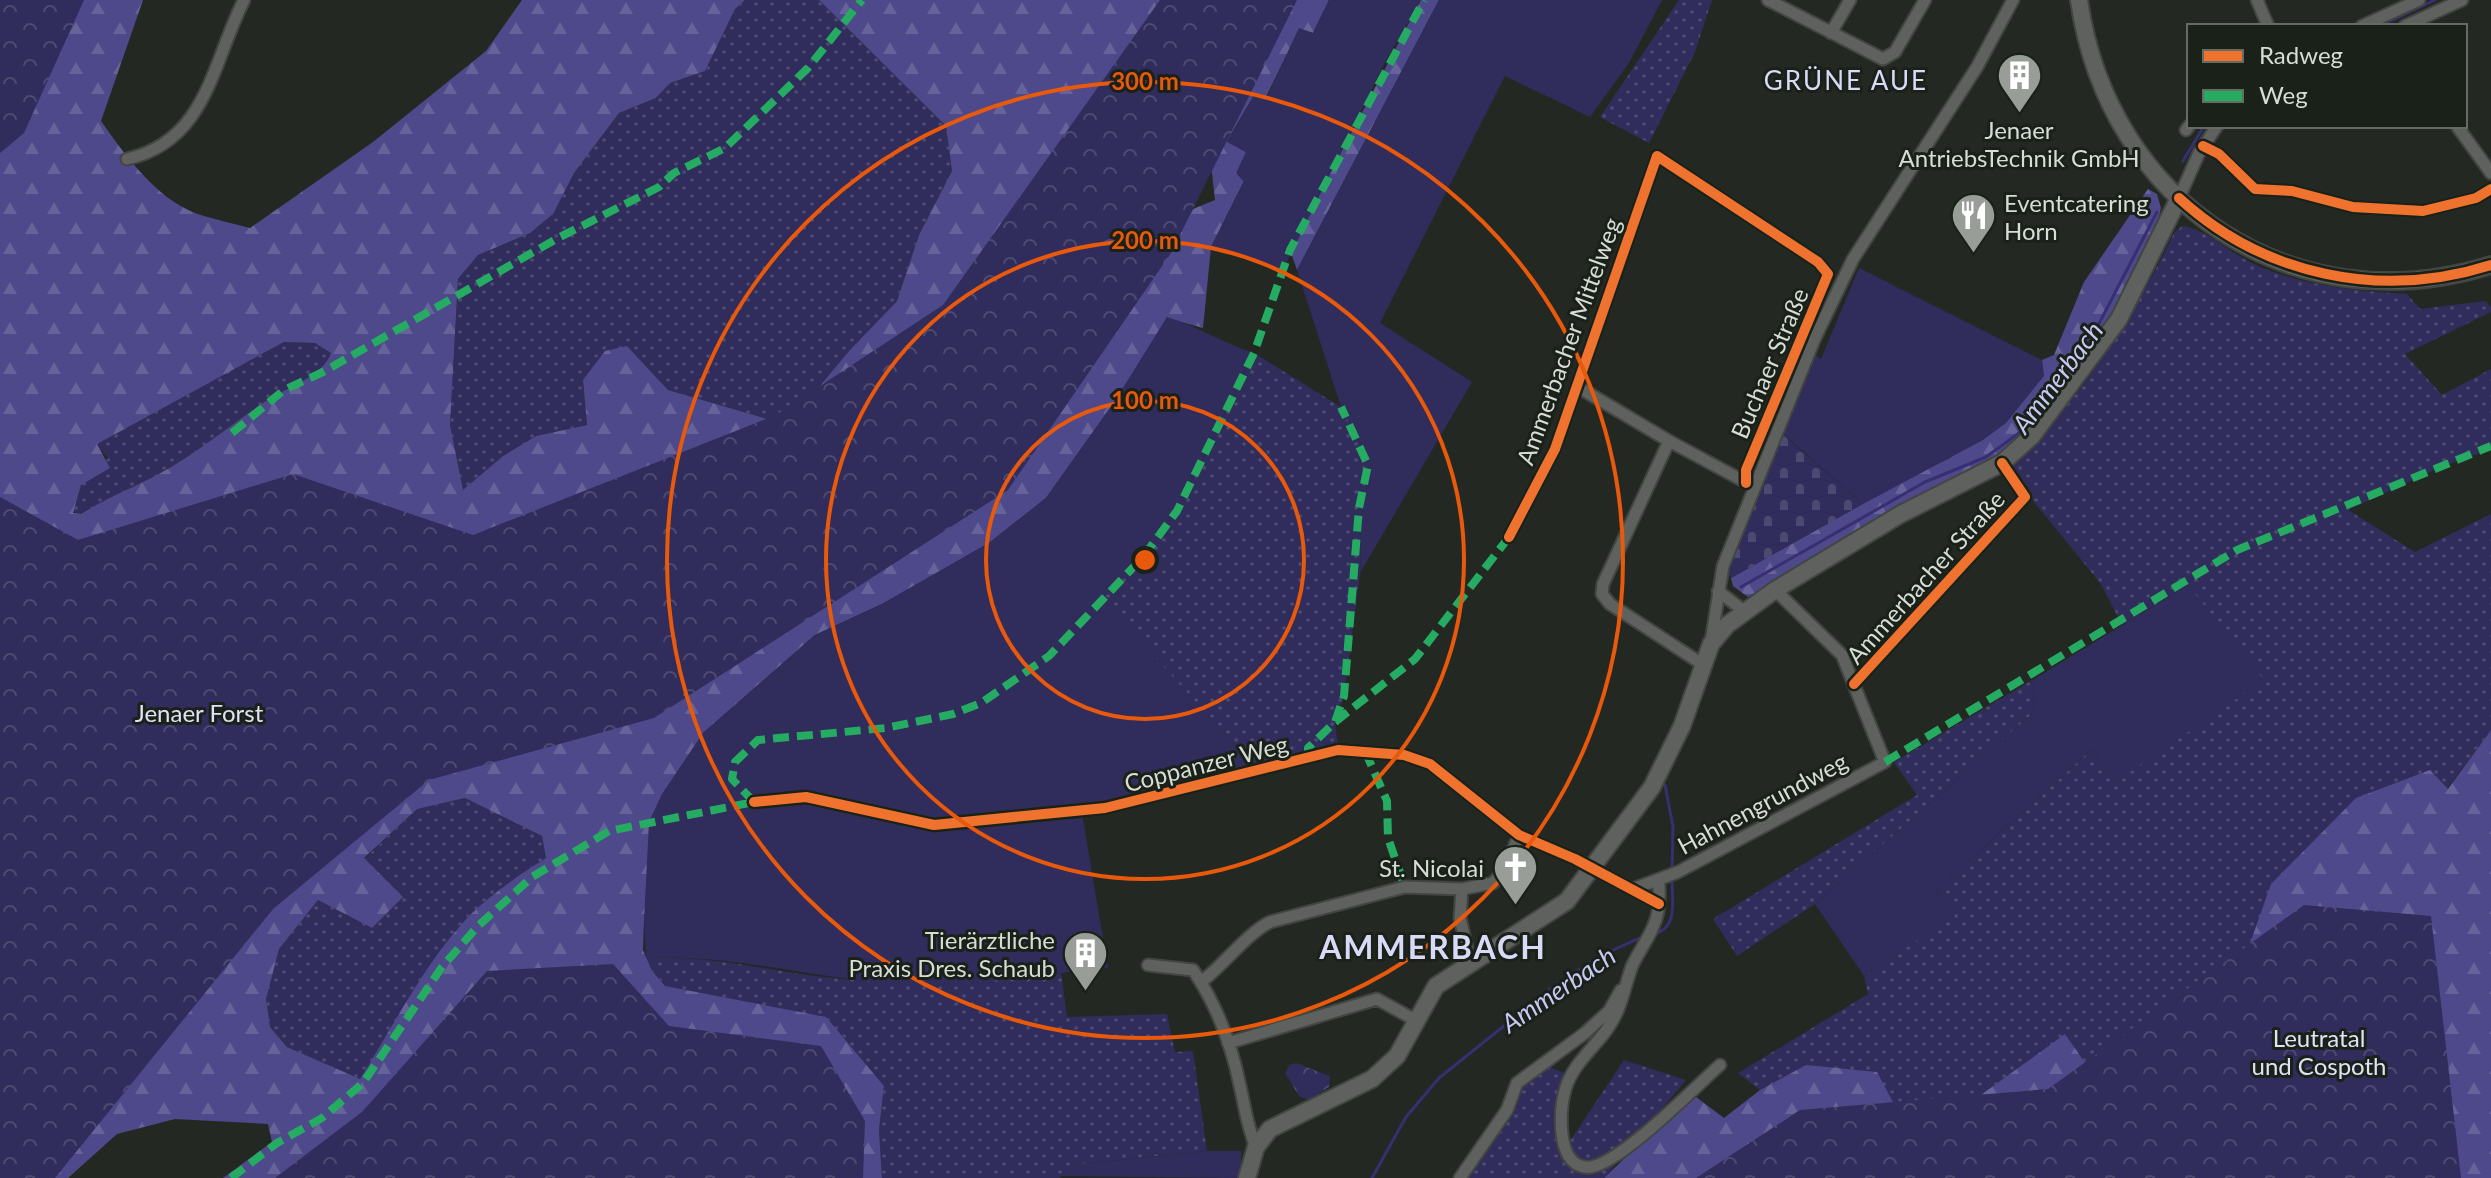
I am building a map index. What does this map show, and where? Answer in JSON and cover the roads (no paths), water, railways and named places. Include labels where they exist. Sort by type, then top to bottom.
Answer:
[{"type":"main road","points":[[2079,0],[2089,58],[2115,117],[2148,165],[2207,222],[2248,248],[2325,275],[2398,282],[2452,277],[2491,265]]},
{"type":"main road","name":"Ammerbacher Straße","points":[[1256,1147],[1270,1129],[1372,1079],[1397,1056],[1436,986],[1470,961],[1558,908],[1584,881],[1590,868],[1657,778],[1681,728],[1711,644],[1744,611],[1901,514],[2002,463],[2042,424],[2113,328],[2179,198]]},
{"type":"main road","points":[[1247,1178],[1256,1147]]},
{"type":"street","points":[[127,159],[160,150],[181,132],[216,70],[244,0]]},
{"type":"street","points":[[1768,0],[1783,3],[1878,58],[1887,58],[1895,52],[1925,0]]},
{"type":"street","points":[[1831,33],[1850,0]]},
{"type":"street","name":"Buchaer Straße","points":[[1711,644],[1723,566],[1751,485],[1815,338],[1853,259],[1977,67],[2013,0]]},
{"type":"street","points":[[2257,0],[2267,24]]},
{"type":"street","points":[[2366,24],[2419,0]]},
{"type":"street","points":[[2409,24],[2462,0]]},
{"type":"street","name":"Ammerbacher Straße","points":[[2179,198],[2203,146],[2216,128]]},
{"type":"street","points":[[2458,128],[2491,173]]},
{"type":"street","points":[[2203,146],[2219,154],[2255,189],[2292,191],[2353,207],[2423,211],[2476,198],[2491,189]]},
{"type":"street","name":"Buchaer Straße","points":[[1657,156],[1818,262],[1828,274],[1746,470],[1751,485]]},
{"type":"street","name":"Ammerbacher Mittelweg","points":[[1509,537],[1555,449],[1657,156]]},
{"type":"street","name":"Ammerbacher Mittelweg","points":[[1578,387],[1751,485]]},
{"type":"street","points":[[1669,441],[1603,584],[1602,594],[1610,604],[1702,664]]},
{"type":"street","name":"Ammerbacher Straße","points":[[1854,684],[2025,497],[2002,463]]},
{"type":"street","name":"Ammerbacher Straße","points":[[1775,590],[1842,655],[1885,762]]},
{"type":"street","points":[[1718,591],[1744,611]]},
{"type":"street","name":"Coppanzer Weg","points":[[754,802],[806,797],[934,825],[1105,808],[1351,749],[1404,755],[1430,764],[1519,835],[1659,904]]},
{"type":"street","name":"Hahnengrundweg","points":[[1633,889],[1678,872],[1885,762]]},
{"type":"street","points":[[1201,982],[1221,968],[1260,927],[1270,922],[1405,887],[1462,889],[1493,883],[1505,869],[1519,835]]},
{"type":"street","name":"Hahnengrundweg","points":[[1659,904],[1662,879]]},
{"type":"street","points":[[1462,889],[1460,918],[1470,961]]},
{"type":"street","points":[[1460,1178],[1507,1110],[1517,1083],[1585,1033],[1609,1011],[1628,979],[1659,904]]},
{"type":"street","points":[[1148,965],[1193,970],[1201,982],[1228,1043],[1248,1129],[1256,1147]]},
{"type":"street","points":[[1628,979],[1626,995],[1617,1013],[1581,1058],[1565,1089],[1562,1120],[1564,1146],[1569,1158],[1579,1165],[1591,1167],[1605,1160],[1636,1140],[1720,1065]]},
{"type":"street","points":[[1228,1043],[1377,999],[1417,1021]]},
{"type":"waterway","name":"Ammerbach","points":[[2384,24],[2435,0]]},
{"type":"waterway","name":"Ammerbach","points":[[2183,161],[2203,128]]},
{"type":"waterway","name":"Ammerbach","points":[[1741,587],[1925,482],[1986,457],[2019,433],[2091,339],[2157,212]]},
{"type":"waterway","name":"Ammerbach","points":[[1665,785],[1673,827],[1672,871]]},
{"type":"waterway","name":"Ammerbach","points":[[1652,935],[1661,932],[1670,920],[1672,879]]},
{"type":"waterway","name":"Ammerbach","points":[[1372,1178],[1406,1117],[1439,1078],[1550,989],[1598,957],[1644,936]]},
{"type":"place","name":"Jenaer AntriebsTechnik GmbH","points":[[2019,114]]},
{"type":"place","name":"Eventcatering Horn","points":[[1973,255]]},
{"type":"place","name":"St. Nicolai","points":[[1515,906]]},
{"type":"place","name":"Tierärztliche Praxis Dres. Schaub","points":[[1086,992]]},
{"type":"district","name":"GRÜNE AUE","points":[[1846,80]]},
{"type":"district","name":"AMMERBACH","points":[[1433,946]]},
{"type":"park label","name":"Jenaer Forst","points":[[199,712]]},
{"type":"park label","name":"Leutratal und Cospoth","points":[[2319,1051]]}]
